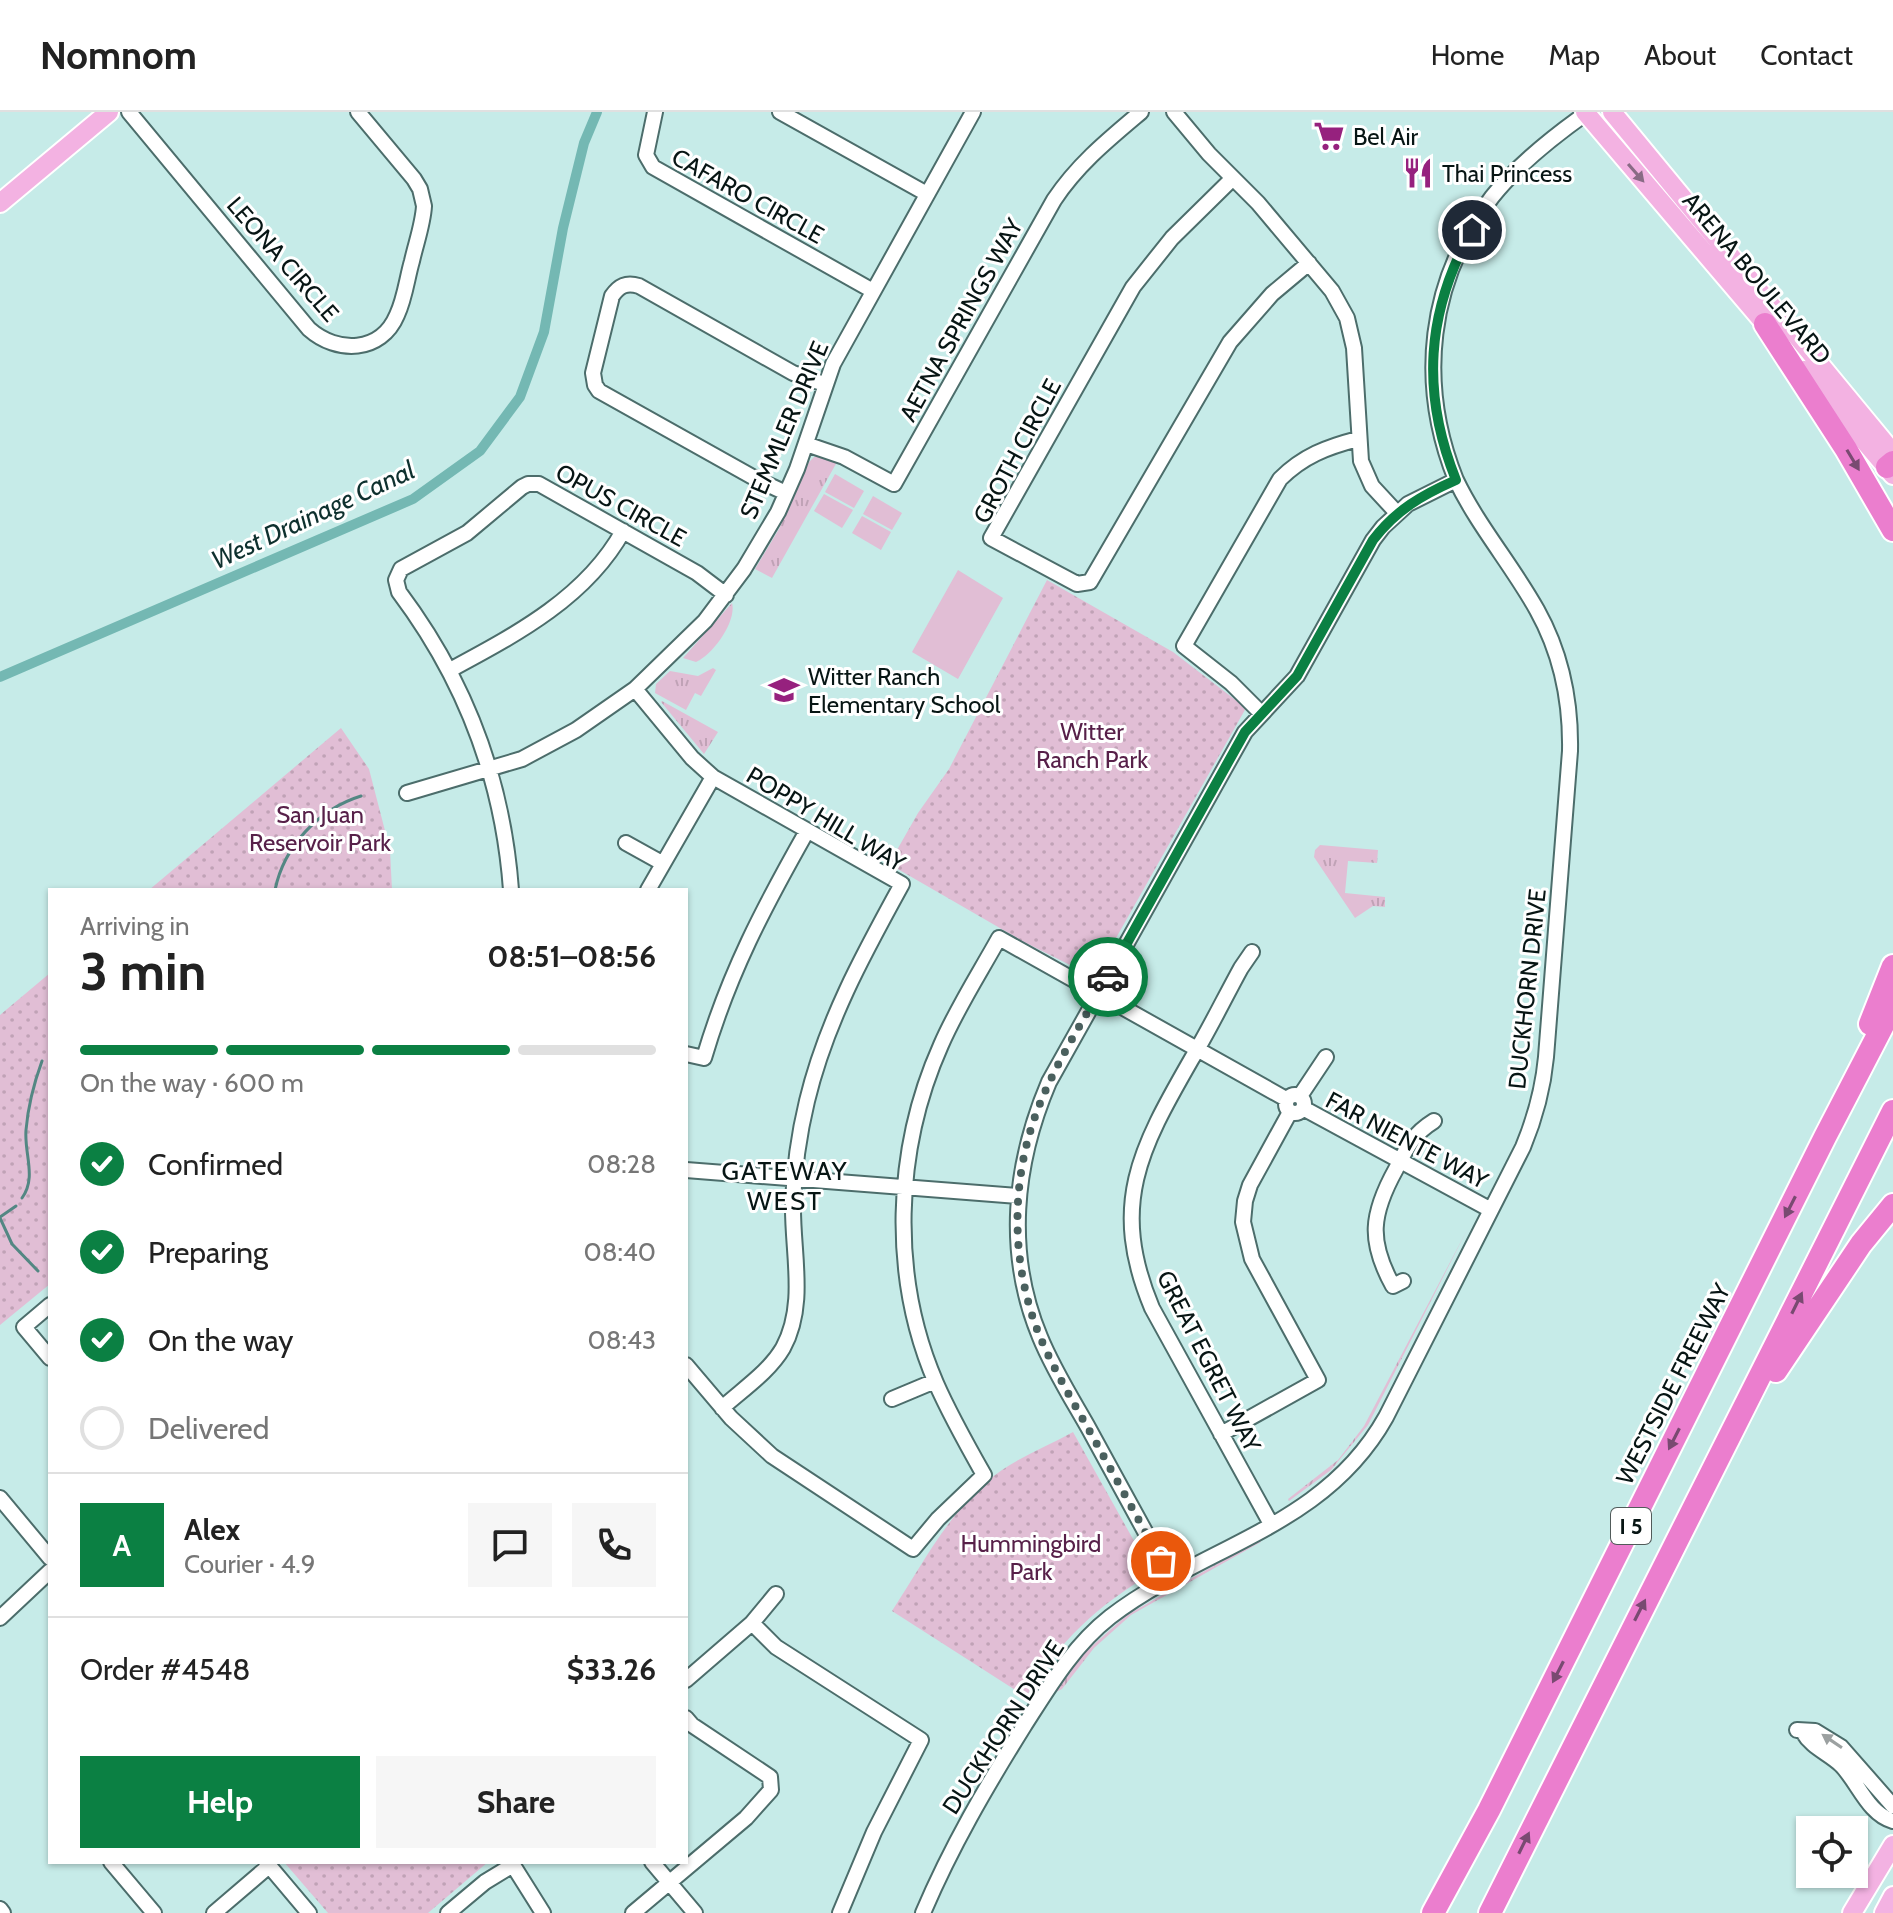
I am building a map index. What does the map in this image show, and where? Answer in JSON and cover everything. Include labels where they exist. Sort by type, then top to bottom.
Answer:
[{"type":"highway","points":[[1765,324],[1846,449],[1893,530]]},
{"type":"highway","points":[[1825,1137],[1893,966]]},
{"type":"highway","name":"WESTSIDE FREEWAY","points":[[1433,1913],[1489,1810],[1893,1006]]},
{"type":"highway","name":"I 5","points":[[1490,1913],[1893,1111]]},
{"type":"highway","points":[[1750,1398],[1781,1365],[1861,1244],[1893,1205]]},
{"type":"main road","points":[[0,203],[109,112]]},
{"type":"main road","name":"ARENA BOULEVARD","points":[[1612,112],[1891,464]]},
{"type":"main road","name":"ARENA BOULEVARD","points":[[1586,113],[1765,324],[1891,464]]},
{"type":"main road","points":[[1852,1913],[1893,1845]]},
{"type":"main road","points":[[1884,1913],[1893,1896]]},
{"type":"street","name":"LEONA CIRCLE","points":[[129,112],[309,329],[326,342],[347,347],[375,340],[393,323],[400,308],[424,206],[414,179],[358,112]]},
{"type":"street","name":"CAFARO CIRCLE","points":[[655,112],[646,155],[653,167],[873,291]]},
{"type":"street","points":[[780,112],[927,194]]},
{"type":"street","name":"STEMMLER DRIVE","points":[[407,793],[542,750],[576,730],[635,689],[686,642],[726,595],[759,545],[786,493],[806,444],[824,384],[973,112]]},
{"type":"street","name":"AETNA SPRINGS WAY","points":[[806,444],[844,457],[894,484],[1054,200],[1085,160],[1141,112]]},
{"type":"street","points":[[1174,112],[1309,263],[1341,304],[1352,331],[1361,461],[1372,486],[1397,513]]},
{"type":"street","name":"DUCKHORN DRIVE","points":[[923,1913],[961,1832],[1075,1651],[1109,1618],[1325,1491],[1362,1454],[1386,1417],[1526,1139],[1544,1075],[1571,731],[1562,673],[1546,627],[1456,480],[1440,435],[1433,389],[1433,343],[1443,293],[1478,217],[1520,167],[1586,113]]},
{"type":"street","name":"GROTH CIRCLE","points":[[1233,178],[1172,238],[1133,287],[991,538],[1072,582],[1080,585],[1090,582],[1230,342],[1272,294],[1309,263]]},
{"type":"street","points":[[786,493],[599,391],[593,373],[612,296],[625,284],[639,286],[793,373],[824,384]]},
{"type":"street","points":[[1261,713],[1231,683],[1184,646],[1280,479],[1315,452],[1358,439]]},
{"type":"street","points":[[1171,1579],[1040,1336],[1021,1268],[1018,1230],[1018,1196],[1027,1143],[1049,1082],[1245,732],[1297,676],[1373,540],[1397,513],[1422,495],[1456,480]]},
{"type":"street","name":"OPUS CIRCLE","points":[[511,888],[501,815],[490,769],[450,670],[399,592],[396,580],[401,569],[467,533],[528,484],[539,484],[708,579],[726,595]]},
{"type":"street","points":[[450,670],[508,639],[563,601],[606,560],[623,531]]},
{"type":"street","name":"POPPY HILL WAY","points":[[635,689],[692,758],[713,777],[902,884],[858,964],[827,1032],[806,1104],[795,1179],[793,1241],[797,1289],[793,1323],[775,1359],[722,1408]]},
{"type":"street","points":[[649,888],[713,777]]},
{"type":"street","points":[[688,1054],[704,1058],[745,944],[807,831]]},
{"type":"street","points":[[626,843],[662,863]]},
{"type":"street","name":"FAR NIENTE WAY","points":[[722,1408],[753,1440],[792,1471],[913,1549],[938,1519],[984,1475],[935,1381],[924,1349],[908,1284],[905,1187],[913,1129],[930,1072],[954,1018],[999,938],[1399,1162],[1491,1210]]},
{"type":"street","name":"GREAT EGRET WAY","points":[[1252,952],[1163,1108],[1139,1161],[1131,1221],[1141,1281],[1152,1308],[1271,1524]]},
{"type":"street","name":"FAR NIENTE WAY","points":[[1295,1104],[1326,1057]]},
{"type":"street","points":[[1221,1434],[1318,1380],[1252,1259],[1243,1222],[1250,1185],[1295,1104]]},
{"type":"street","points":[[1403,1281],[1393,1286],[1382,1264],[1375,1237],[1380,1200],[1418,1132],[1434,1121]]},
{"type":"street","points":[[688,1170],[1018,1196]]},
{"type":"street","points":[[48,1307],[24,1327],[48,1356]]},
{"type":"street","points":[[688,1367],[722,1408]]},
{"type":"street","points":[[892,1399],[935,1381]]},
{"type":"street","points":[[0,1498],[48,1556]]},
{"type":"street","points":[[0,1618],[48,1573]]},
{"type":"street","points":[[688,1678],[752,1623],[776,1594]]},
{"type":"street","points":[[752,1623],[776,1647],[921,1740],[874,1832],[840,1913]]},
{"type":"street","points":[[633,1913],[746,1818],[771,1790],[770,1777],[688,1720]]},
{"type":"street","points":[[1893,1806],[1841,1747],[1815,1731],[1799,1730],[1810,1745],[1841,1765],[1875,1809],[1893,1821]]},
{"type":"street","points":[[113,1864],[154,1913]]},
{"type":"street","points":[[214,1913],[267,1864],[309,1913]]},
{"type":"street","points":[[448,1913],[512,1864],[543,1913]]},
{"type":"street","points":[[654,1864],[695,1913]]},
{"type":"green space","points":[[820,456],[837,462],[772,578],[755,569],[779,529],[809,462]]},
{"type":"green space","points":[[835,474],[864,491],[854,508],[825,492]]},
{"type":"green space","points":[[824,494],[853,510],[842,528],[814,511]]},
{"type":"green space","points":[[873,496],[902,513],[892,530],[863,514]]},
{"type":"green space","points":[[862,516],[891,532],[881,550],[852,533]]},
{"type":"green space","points":[[958,570],[1003,598],[958,679],[912,652]]},
{"type":"green space","name":"Witter Ranch Park","points":[[1047,580],[1173,652],[1246,708],[1094,977],[1024,942],[889,864],[918,813],[949,769]]},
{"type":"green space","points":[[732,603],[727,628],[710,652],[696,662],[683,658]]},
{"type":"green space","points":[[713,668],[716,670],[701,696],[695,693],[686,710],[655,693],[656,684],[670,671],[698,676]]},
{"type":"green space","points":[[661,702],[718,732],[704,754]]},
{"type":"green space","name":"San Juan Reservoir Park","points":[[341,728],[369,769],[390,850],[392,888],[151,888]]},
{"type":"green space","points":[[1320,845],[1378,850],[1377,863],[1348,861],[1345,893],[1385,897],[1385,907],[1373,906],[1355,918],[1314,857]]},
{"type":"green space","points":[[48,975],[48,1286],[0,1325],[0,1015]]},
{"type":"green space","points":[[1468,1228],[1368,1425],[1331,1470],[1289,1501],[1338,1460],[1364,1426]]},
{"type":"green space","name":"Hummingbird Park","points":[[1073,1432],[1152,1573],[1113,1599],[1081,1626],[1052,1658],[1026,1697],[892,1611],[941,1535],[969,1499],[1002,1470]]},
{"type":"green space","points":[[1259,1540],[1261,1542],[1131,1615],[1094,1648],[1062,1689],[1056,1692],[1084,1653],[1127,1615]]},
{"type":"green space","points":[[286,1864],[486,1864],[428,1913],[328,1913]]},
{"type":"waterway","name":"West Drainage Canal","points":[[0,677],[413,499],[480,451],[520,397],[544,332],[563,228],[584,143],[597,112]]},
{"type":"waterway","points":[[276,888],[286,859],[306,831],[331,810],[361,796]]},
{"type":"waterway","points":[[22,1198],[29,1182],[28,1112],[42,1061]]},
{"type":"waterway","points":[[0,1217],[16,1206]]},
{"type":"waterway","points":[[0,1218],[12,1244],[38,1271]]},
{"type":"way so far","points":[[1108,977],[1049,1082],[1027,1143],[1018,1196],[1020,1257],[1031,1310],[1051,1361],[1161,1561]]},
{"type":"place","name":"Bel Air","points":[[1329,136]]},
{"type":"place","name":"Thai Princess","points":[[1418,173]]},
{"type":"place","name":"Witter Ranch Elementary School","points":[[784,690]]},
{"type":"district","name":"GATEWAY WEST","points":[[785,1186]]},
{"type":"route","points":[[1108,977],[1245,732],[1297,676],[1373,540],[1408,504],[1456,480],[1435,412],[1433,343],[1443,293],[1472,230]]}]
